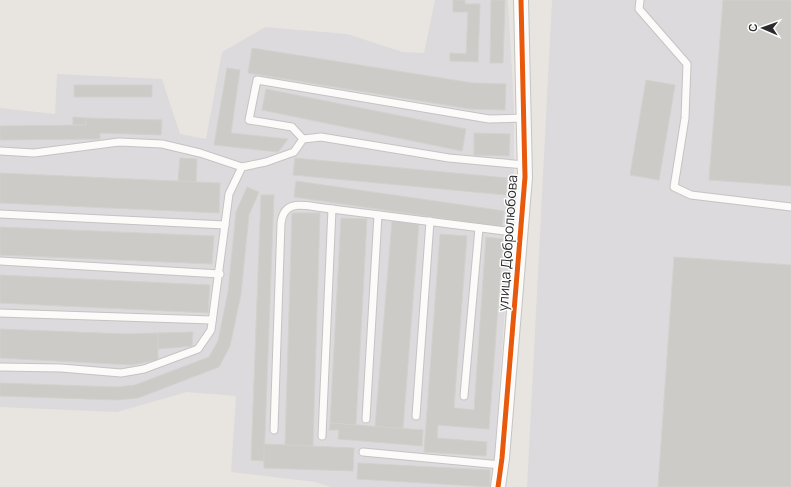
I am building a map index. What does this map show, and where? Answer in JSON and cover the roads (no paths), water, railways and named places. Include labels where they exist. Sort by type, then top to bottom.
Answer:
[{"type":"street","name":"улица Добролюбова","points":[[498,487],[525,165],[521,0]]},
{"type":"lane","points":[[640,0],[639,9],[686,64],[685,118],[674,187],[691,195],[791,207]]},
{"type":"lane","points":[[304,139],[292,127],[250,120],[257,80],[489,119],[524,118]]},
{"type":"lane","points":[[0,151],[34,153],[119,142],[162,144],[200,153],[242,167],[266,162],[294,152],[304,139],[321,137],[449,158],[525,165]]},
{"type":"lane","points":[[0,367],[61,368],[121,372],[144,369],[198,350],[211,330],[220,274],[229,194],[242,167]]},
{"type":"lane","points":[[274,430],[282,217],[289,207],[294,206],[332,209],[520,234]]},
{"type":"lane","points":[[322,436],[332,209]]},
{"type":"lane","points":[[0,214],[225,225]]},
{"type":"lane","points":[[366,419],[378,215]]},
{"type":"lane","points":[[416,416],[430,221]]},
{"type":"lane","points":[[464,396],[479,228]]},
{"type":"lane","points":[[0,261],[220,274]]},
{"type":"lane","points":[[0,313],[212,320]]},
{"type":"lane","points":[[363,452],[501,465]]}]
